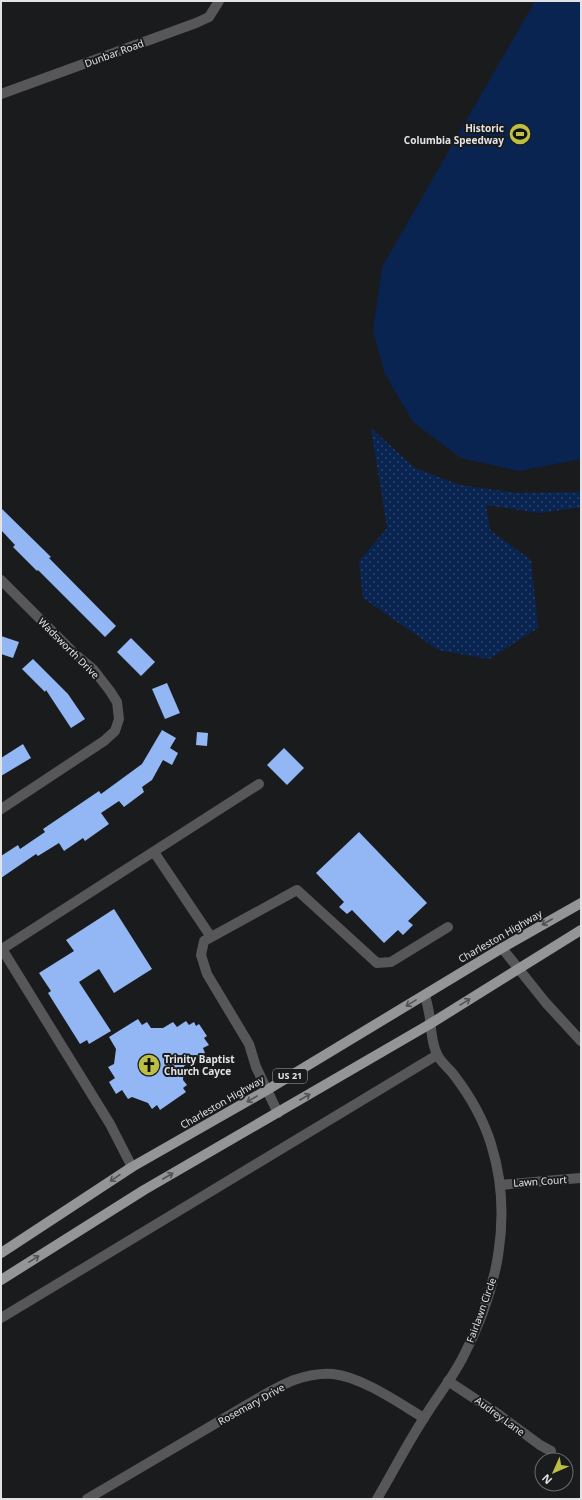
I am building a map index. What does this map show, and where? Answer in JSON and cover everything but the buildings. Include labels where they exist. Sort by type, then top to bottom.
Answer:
[{"type":"main road","name":"Charleston Highway","points":[[1,1253],[132,1166],[267,1090],[502,948],[581,903]]},
{"type":"main road","name":"US 21","points":[[1,1280],[144,1190],[430,1024],[581,930]]},
{"type":"street","name":"Dunbar Road","points":[[1,94],[196,23],[208,17],[217,7],[219,1]]},
{"type":"street","name":"Wadsworth Drive","points":[[1,809],[104,741],[114,731],[119,720],[117,702],[102,679],[3,586]]},
{"type":"street","points":[[132,1166],[110,1124],[2,949],[259,784]]},
{"type":"street","points":[[154,852],[211,937]]},
{"type":"street","points":[[278,1113],[256,1067],[249,1044],[207,974],[201,955],[204,941],[297,890],[377,963],[391,962],[448,927]]},
{"type":"street","points":[[502,948],[546,1003],[581,1041]]},
{"type":"street","name":"Fairlawn Circle","points":[[377,1499],[424,1418],[461,1360],[472,1337],[488,1299],[495,1273],[502,1230],[500,1184],[492,1144],[476,1107],[456,1078],[437,1055],[425,995]]},
{"type":"street","points":[[1,1318],[437,1055]]},
{"type":"street","name":"Lawn Court","points":[[500,1184],[580,1178]]},
{"type":"street","name":"Rosemary Drive","points":[[87,1499],[269,1392],[294,1380],[321,1374],[334,1374],[348,1377],[385,1395],[424,1418]]},
{"type":"street","name":"Audrey Lane","points":[[448,1381],[492,1410],[540,1445],[551,1451]]},
{"type":"shaded area","name":"Historic Columbia Speedway","points":[[535,1],[581,1],[581,459],[519,471],[461,458],[413,422],[385,374],[373,331],[382,267]]},
{"type":"shaded area","points":[[371,428],[415,468],[460,485],[518,493],[578,492],[581,490],[581,507],[541,513],[486,505],[490,530],[531,560],[538,628],[489,659],[438,650],[363,598],[359,561],[387,528]]},
{"type":"place","name":"Historic Columbia Speedway","points":[[520,134]]},
{"type":"place","name":"Trinity Baptist Church Cayce","points":[[149,1065]]}]
